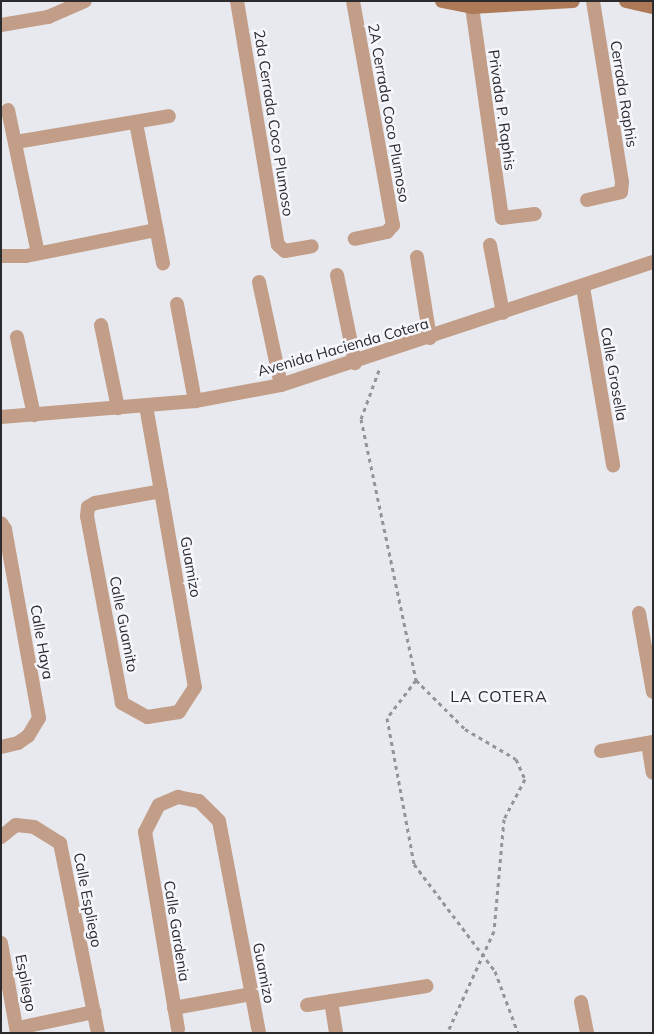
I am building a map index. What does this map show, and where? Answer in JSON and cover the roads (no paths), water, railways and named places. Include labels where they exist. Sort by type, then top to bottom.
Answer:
[{"type":"main road","points":[[442,1],[472,7],[573,1]]},
{"type":"main road","points":[[626,1],[653,7]]},
{"type":"street","points":[[1,24],[48,17],[86,1]]},
{"type":"street","name":"2da Cerrada Coco Plumoso","points":[[237,1],[280,250],[312,246]]},
{"type":"street","name":"2A Cerrada Coco Plumoso","points":[[353,1],[392,230],[355,239]]},
{"type":"street","name":"Cerrada Raphis","points":[[587,200],[621,192],[592,1]]},
{"type":"street","name":"Privada P. Raphis","points":[[472,7],[502,218],[535,214]]},
{"type":"street","points":[[8,110],[38,253]]},
{"type":"street","points":[[16,142],[169,116]]},
{"type":"street","points":[[136,122],[163,263]]},
{"type":"street","points":[[1,256],[38,253],[156,230]]},
{"type":"street","points":[[490,245],[503,313]]},
{"type":"street","points":[[418,258],[430,338]]},
{"type":"street","name":"Avenida Hacienda Cotera","points":[[1,417],[195,401],[280,385],[355,363],[653,262]]},
{"type":"street","points":[[337,275],[355,363]]},
{"type":"street","points":[[259,282],[280,385]]},
{"type":"street","name":"Calle Grosella","points":[[583,287],[613,465]]},
{"type":"street","points":[[177,304],[195,401]]},
{"type":"street","points":[[101,325],[118,408]]},
{"type":"street","points":[[17,337],[34,415]]},
{"type":"street","name":"Guamizo","points":[[146,406],[195,687],[179,712],[163,717]]},
{"type":"street","name":"Calle Guamito","points":[[161,491],[88,507],[122,703],[147,717],[163,717]]},
{"type":"street","name":"Calle Haya","points":[[1,523],[6,529],[39,718],[28,736],[18,743],[1,747]]},
{"type":"street","points":[[639,613],[653,692]]},
{"type":"street","points":[[602,751],[650,743],[653,772]]},
{"type":"street","name":"Guamizo","points":[[178,796],[199,801],[219,821],[259,1033]]},
{"type":"street","name":"Calle Gardenia","points":[[178,796],[159,805],[145,832],[178,1029]]},
{"type":"street","name":"Calle Espliego","points":[[1,837],[16,825],[34,827],[60,843],[98,1033]]},
{"type":"street","name":"Espliego","points":[[1,944],[18,1030]]},
{"type":"street","points":[[307,1005],[427,986]]},
{"type":"street","points":[[174,1008],[252,994]]},
{"type":"street","points":[[331,1001],[336,1033]]},
{"type":"street","points":[[581,1002],[587,1033]]},
{"type":"street","points":[[18,1030],[94,1012]]},
{"type":"district","name":"LA COTERA","points":[[499,696]]}]
